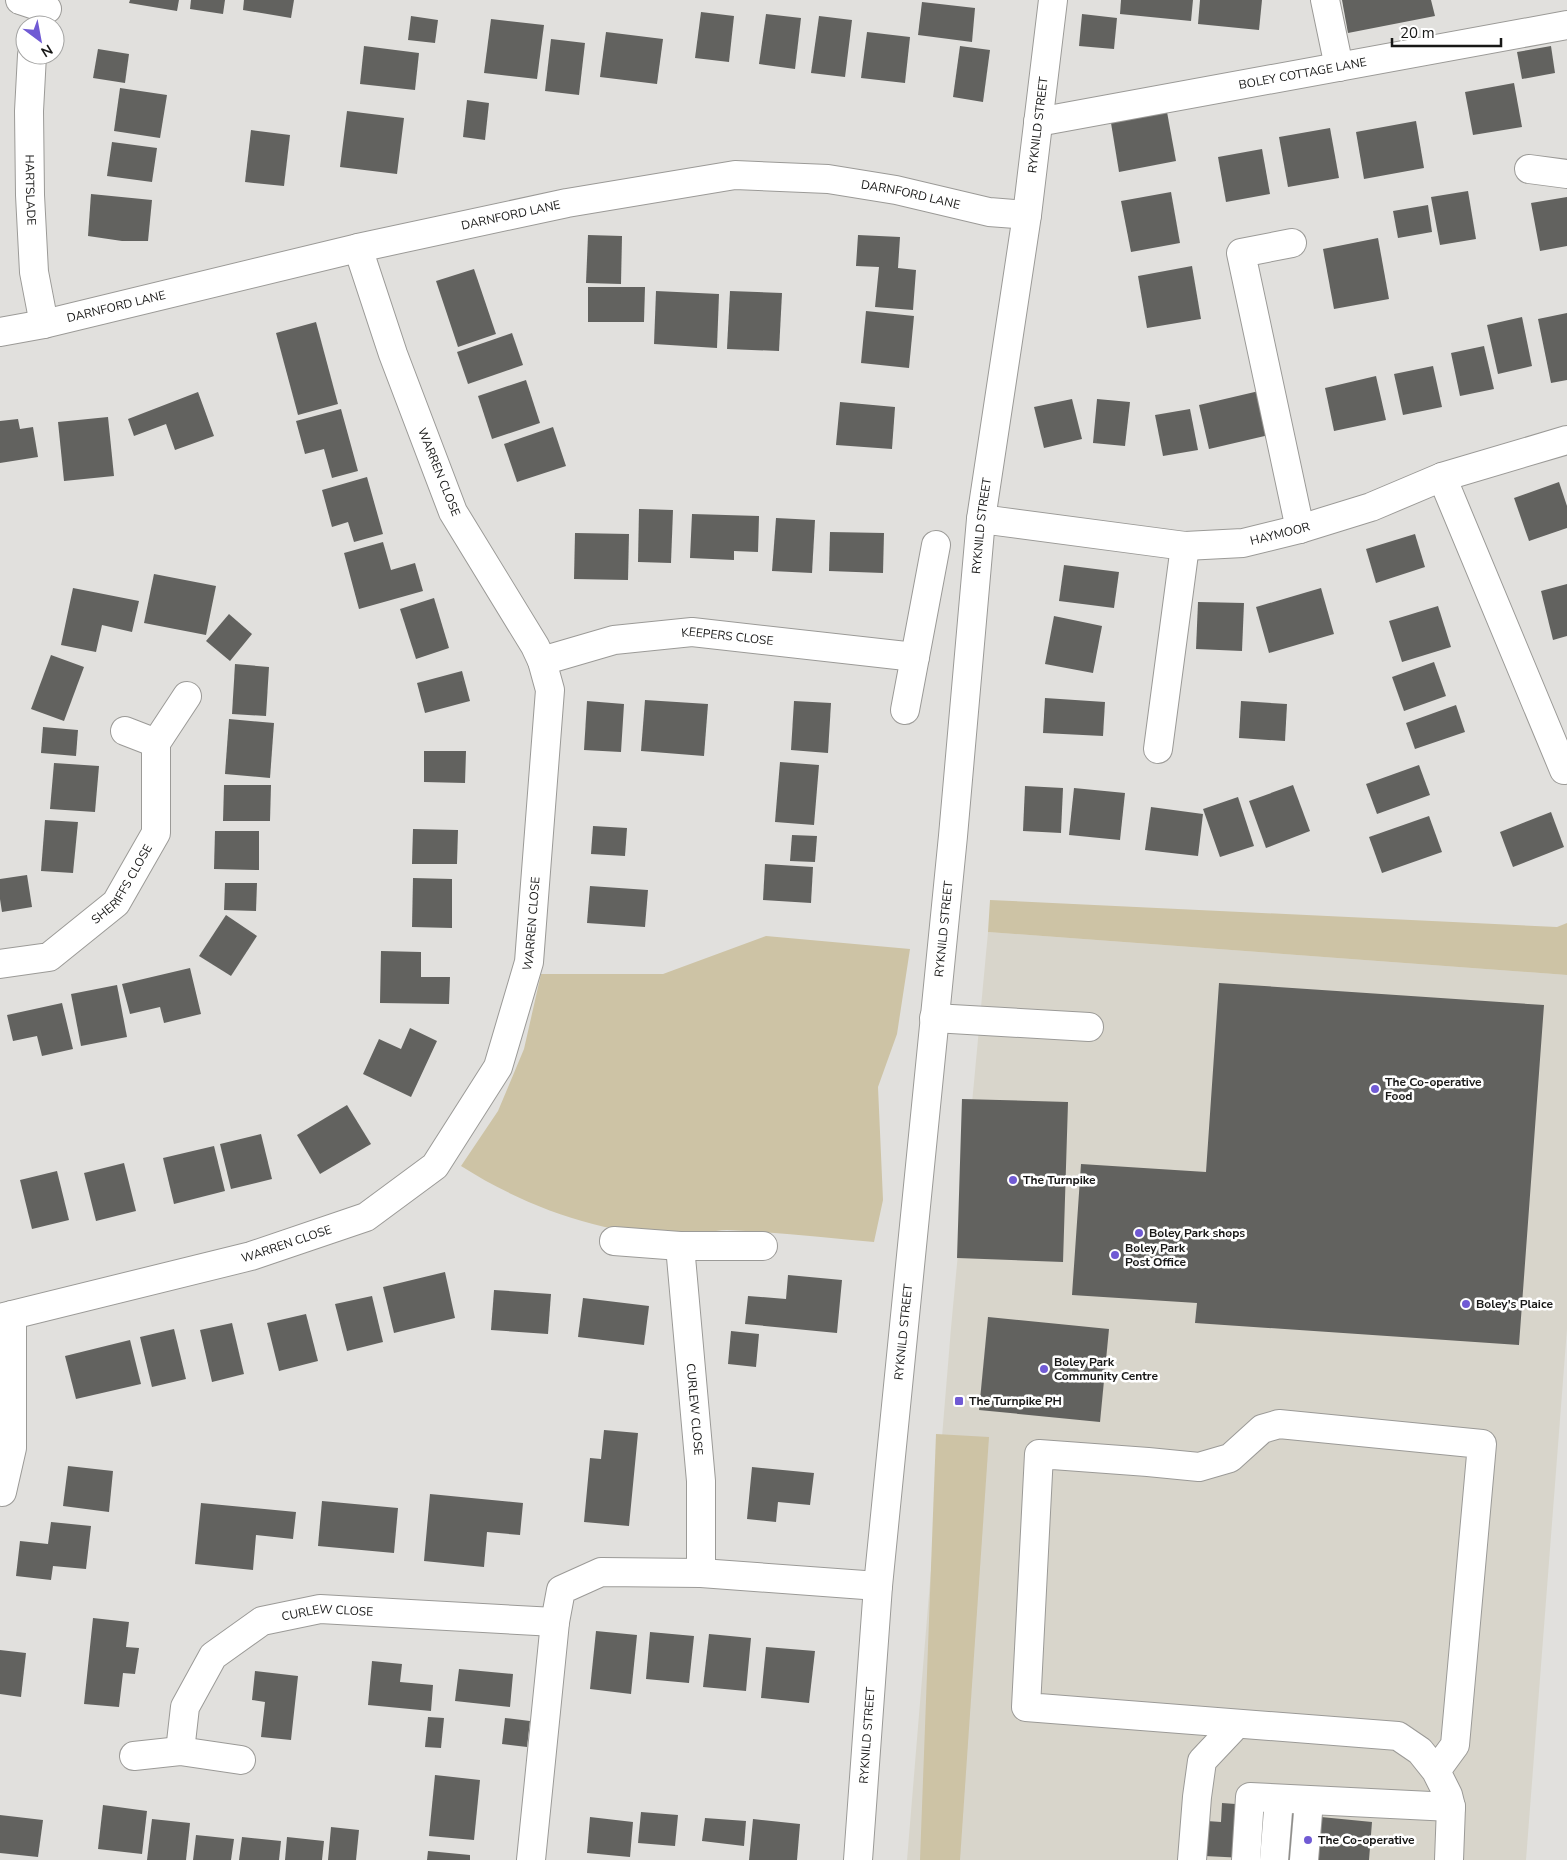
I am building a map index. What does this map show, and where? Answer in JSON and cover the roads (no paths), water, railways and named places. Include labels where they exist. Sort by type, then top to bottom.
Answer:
[{"type":"street","points":[[20,0],[47,11]]},
{"type":"street","name":"RYKNILD STREET","points":[[858,1860],[878,1586],[952,846],[981,519],[1027,215],[1053,0]]},
{"type":"street","points":[[1325,0],[1339,67]]},
{"type":"street","name":"BOLEY COTTAGE LANE","points":[[1038,122],[1567,25]]},
{"type":"street","name":"HARTSLADE","points":[[31,65],[29,111],[30,195],[34,272],[44,324]]},
{"type":"street","points":[[1529,169],[1567,174]]},
{"type":"street","name":"DARNFORD LANE","points":[[0,332],[44,324],[358,248],[567,203],[735,175],[828,179],[896,190],[990,212],[1027,215]]},
{"type":"street","points":[[1292,243],[1242,253],[1300,529]]},
{"type":"street","name":"WARREN CLOSE","points":[[2,1492],[6,1448],[6,1316],[251,1256],[366,1217],[435,1166],[498,1067],[529,962],[550,690],[535,646],[453,512],[393,354],[358,248]]},
{"type":"street","name":"HAYMOOR","points":[[981,519],[1185,546],[1242,543],[1300,529],[1371,507],[1442,477],[1567,440]]},
{"type":"street","points":[[1442,477],[1564,770]]},
{"type":"street","points":[[904,710],[936,545]]},
{"type":"street","points":[[1158,748],[1185,546]]},
{"type":"street","name":"KEEPERS CLOSE","points":[[542,662],[614,640],[692,632],[915,657]]},
{"type":"street","points":[[125,731],[156,742],[186,696]]},
{"type":"street","name":"SHERIFFS CLOSE","points":[[0,964],[50,956],[116,903],[156,833],[156,742]]},
{"type":"street","points":[[934,1018],[1088,1027]]},
{"type":"street","points":[[614,1240],[680,1246],[763,1246]]},
{"type":"street","name":"CURLEW CLOSE","points":[[680,1246],[701,1482],[701,1573]]},
{"type":"street","points":[[1436,1771],[1455,1745],[1482,1444],[1279,1424],[1262,1429],[1230,1458],[1199,1467],[1039,1454],[1026,1707],[1236,1725],[1398,1736],[1420,1751],[1436,1771],[1448,1795],[1451,1807],[1449,1860]]},
{"type":"street","points":[[531,1860],[555,1622],[561,1590],[601,1572],[701,1573],[878,1586]]},
{"type":"street","name":"CURLEW CLOSE","points":[[180,1751],[185,1707],[213,1656],[262,1621],[320,1609],[555,1622]]},
{"type":"street","points":[[1192,1860],[1202,1761],[1236,1725]]},
{"type":"street","points":[[134,1756],[180,1751],[241,1760]]},
{"type":"street","points":[[1246,1860],[1250,1797],[1451,1807]]},
{"type":"street","points":[[1274,1860],[1279,1798]]},
{"type":"street","points":[[1304,1860],[1308,1801]]},
{"type":"place","name":"The Co-operative Food","points":[[1375,1089]]},
{"type":"place","name":"The Turnpike","points":[[1013,1180]]},
{"type":"place","name":"Boley Park shops","points":[[1139,1233]]},
{"type":"place","name":"Boley Park Post Office","points":[[1115,1255]]},
{"type":"place","name":"Boley's Plaice","points":[[1466,1304]]},
{"type":"place","name":"Boley Park Community Centre","points":[[1044,1369]]},
{"type":"place","name":"The Turnpike PH","points":[[959,1401]]},
{"type":"place","name":"The Co-operative","points":[[1308,1840]]}]
